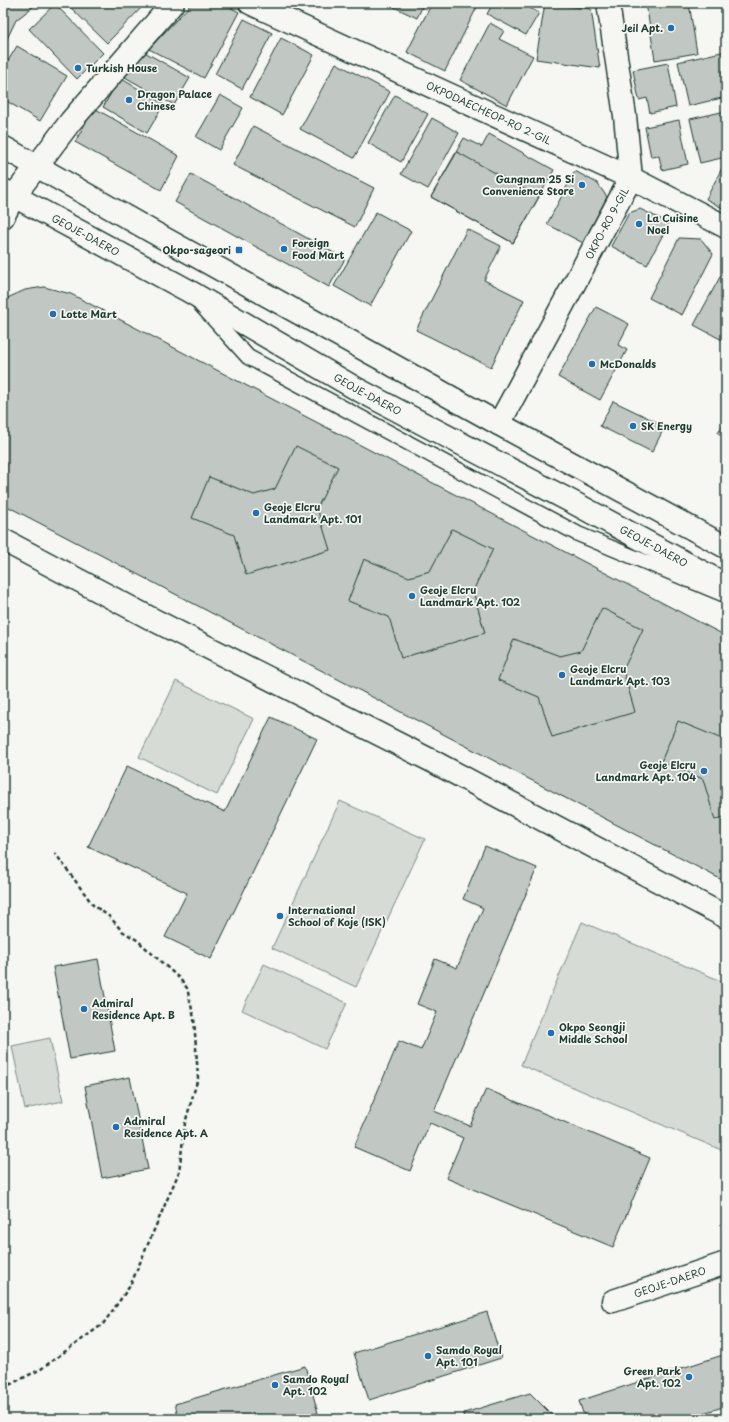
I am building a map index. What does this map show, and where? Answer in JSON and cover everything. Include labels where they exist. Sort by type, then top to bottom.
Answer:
[{"type":"street","points":[[3,217],[8,193],[38,166],[72,121],[173,3]]},
{"type":"street","name":"OKPODAECHEOP-RO 2-GIL","points":[[250,3],[631,178],[726,227]]},
{"type":"street","name":"OKPO-RO 9-GIL","points":[[499,424],[631,178],[625,116],[608,3]]},
{"type":"street","points":[[3,147],[499,424],[726,547]]},
{"type":"street","name":"GEOJE-DAERO","points":[[8,193],[187,290],[355,388],[726,585]]},
{"type":"street","points":[[3,540],[150,618],[434,762],[726,918]]},
{"type":"street","name":"GEOJE-DAERO","points":[[613,1301],[726,1263]]},
{"type":"lane","points":[[187,290],[248,357],[578,534],[726,595]]},
{"type":"path","points":[[3,1388],[41,1369],[103,1324],[130,1286],[179,1172],[185,1123],[198,1078],[194,1018],[187,988],[174,973],[136,940],[122,931],[110,917],[93,904],[55,853]]},
{"type":"shaded area","points":[[176,681],[254,719],[217,795],[139,757]]},
{"type":"shaded area","points":[[340,801],[425,839],[356,987],[272,948]]},
{"type":"shaded area","points":[[582,922],[726,983],[726,1152],[521,1065]]},
{"type":"shaded area","points":[[264,964],[347,1003],[325,1049],[242,1010]]},
{"type":"shaded area","points":[[50,1038],[63,1101],[25,1109],[12,1046]]},
{"type":"building","points":[[3,3],[38,3],[16,20],[3,47]]},
{"type":"building","points":[[146,3],[107,43],[67,4]]},
{"type":"building","points":[[192,3],[222,3],[239,12],[204,78],[149,49]]},
{"type":"building","points":[[396,3],[424,3],[417,18],[394,7]]},
{"type":"building","points":[[432,3],[479,3],[445,71],[407,52]]},
{"type":"building","points":[[493,3],[521,3],[539,13],[526,35],[487,14]]},
{"type":"building","points":[[545,3],[591,9],[600,68],[536,59]]},
{"type":"building","name":"Jeil Apt.","points":[[646,3],[689,3],[697,53],[655,60]]},
{"type":"building","points":[[55,4],[103,53],[77,79],[29,29]]},
{"type":"building","points":[[244,19],[272,33],[242,89],[215,74]]},
{"type":"building","points":[[490,23],[504,31],[499,39],[533,56],[507,105],[460,80]]},
{"type":"building","points":[[281,38],[314,55],[282,115],[250,97]]},
{"type":"building","points":[[17,46],[67,76],[40,121],[3,99],[3,69]]},
{"type":"building","points":[[141,50],[190,78],[174,105],[125,77]]},
{"type":"building","points":[[726,51],[726,97],[688,106],[678,62]]},
{"type":"building","points":[[336,63],[390,92],[354,158],[300,129]]},
{"type":"building","points":[[668,63],[676,107],[650,113],[647,98],[639,100],[633,70]]},
{"type":"building","points":[[120,78],[164,104],[147,133],[103,107]]},
{"type":"building","points":[[220,95],[243,108],[219,150],[196,137]]},
{"type":"building","points":[[395,95],[428,114],[401,162],[368,143]]},
{"type":"building","points":[[94,108],[179,156],[161,190],[75,142]]},
{"type":"building","points":[[726,111],[726,157],[700,163],[690,119]]},
{"type":"building","points":[[432,118],[459,133],[428,189],[401,174]]},
{"type":"building","points":[[679,120],[688,164],[662,170],[659,156],[651,157],[645,127]]},
{"type":"building","points":[[253,126],[374,188],[355,227],[233,165]]},
{"type":"building","points":[[489,134],[554,170],[513,243],[431,197],[464,138],[482,147]]},
{"type":"building","points":[[457,152],[539,197],[513,243],[431,197]]},
{"type":"building","points":[[726,167],[726,210],[706,199],[722,168]]},
{"type":"building","points":[[575,171],[597,183],[607,197],[583,243],[547,224]]},
{"type":"building","points":[[191,174],[345,259],[329,287],[175,202]]},
{"type":"building","points":[[640,209],[669,223],[647,265],[611,246],[629,213]]},
{"type":"building","points":[[376,212],[411,231],[370,306],[334,286]]},
{"type":"building","points":[[467,229],[501,246],[484,280],[524,300],[491,367],[416,330]]},
{"type":"building","points":[[679,238],[701,239],[713,254],[682,315],[649,298]]},
{"type":"building","points":[[721,275],[726,277],[726,342],[694,325]]},
{"type":"building","points":[[44,287],[71,294],[726,636],[726,882],[3,504],[3,300],[25,290]]},
{"type":"building","name":"McDonalds","points":[[596,307],[629,324],[618,345],[627,350],[600,400],[558,377]]},
{"type":"building","name":"SK Energy","points":[[613,401],[665,426],[652,452],[600,426]]},
{"type":"building","points":[[726,419],[726,438],[718,433]]},
{"type":"building","name":"Geoje Elcru Landmark Apt. 101","points":[[296,446],[338,467],[317,508],[330,550],[246,575],[234,535],[192,518],[209,477],[254,495],[275,489]]},
{"type":"building","name":"Geoje Elcru Landmark Apt. 102","points":[[452,529],[493,549],[473,591],[485,633],[401,658],[389,617],[348,601],[364,559],[409,577],[430,571]]},
{"type":"building","name":"Geoje Elcru Landmark Apt. 103","points":[[602,608],[643,629],[623,670],[635,712],[552,737],[539,697],[498,680],[514,639],[560,656],[581,651]]},
{"type":"building","points":[[271,717],[317,739],[211,959],[165,937],[187,893],[88,847],[127,766],[225,812]]},
{"type":"building","name":"Geoje Elcru Landmark Apt. 104","points":[[678,721],[722,739],[726,738],[726,816],[715,820],[703,779],[661,762]]},
{"type":"building","points":[[485,846],[537,868],[434,1111],[470,1126],[486,1089],[650,1158],[613,1247],[446,1178],[463,1138],[430,1123],[410,1171],[354,1147],[399,1041],[421,1050],[437,1012],[417,1004],[435,959],[457,968],[483,908],[463,899]]},
{"type":"building","name":"Admiral Residence Apt. B","points":[[98,959],[115,1051],[70,1059],[53,967]]},
{"type":"building","name":"Admiral Residence Apt. A","points":[[130,1077],[148,1169],[102,1178],[85,1086]]},
{"type":"building","name":"Samdo Royal Apt. 101","points":[[487,1312],[501,1358],[369,1400],[354,1353]]},
{"type":"building","name":"Green Park Apt. 102","points":[[726,1354],[726,1406],[684,1419],[585,1419],[579,1401]]},
{"type":"building","name":"Samdo Royal Apt. 102","points":[[305,1366],[318,1413],[297,1419],[179,1419],[175,1404]]},
{"type":"building","points":[[530,1393],[553,1416],[552,1419],[463,1419],[464,1413]]},
{"type":"place","name":"Jeil Apt.","points":[[671,28]]},
{"type":"place","name":"Turkish House","points":[[78,68]]},
{"type":"place","name":"Dragon Palace Chinese","points":[[129,100]]},
{"type":"place","name":"Gangnam 25 Si Convenience Store","points":[[582,185]]},
{"type":"place","name":"La Cuisine Noel","points":[[639,224]]},
{"type":"place","name":"Foreign Food Mart","points":[[284,249]]},
{"type":"place","name":"Okpo-sageori","points":[[239,250]]},
{"type":"place","name":"Lotte Mart","points":[[53,314]]},
{"type":"place","name":"McDonalds","points":[[592,364]]},
{"type":"place","name":"SK Energy","points":[[633,426]]},
{"type":"place","name":"Geoje Elcru Landmark Apt. 101","points":[[256,513]]},
{"type":"place","name":"Geoje Elcru Landmark Apt. 102","points":[[412,596]]},
{"type":"place","name":"Geoje Elcru Landmark Apt. 103","points":[[562,675]]},
{"type":"place","name":"Geoje Elcru Landmark Apt. 104","points":[[704,771]]},
{"type":"place","name":"International School of Koje (ISK)","points":[[280,916]]},
{"type":"place","name":"Admiral Residence Apt. B","points":[[84,1009]]},
{"type":"place","name":"Okpo Seongji Middle School","points":[[551,1033]]},
{"type":"place","name":"Admiral Residence Apt. A","points":[[116,1127]]},
{"type":"place","name":"Samdo Royal Apt. 101","points":[[428,1356]]},
{"type":"place","name":"Green Park Apt. 102","points":[[689,1377]]},
{"type":"place","name":"Samdo Royal Apt. 102","points":[[275,1385]]}]
